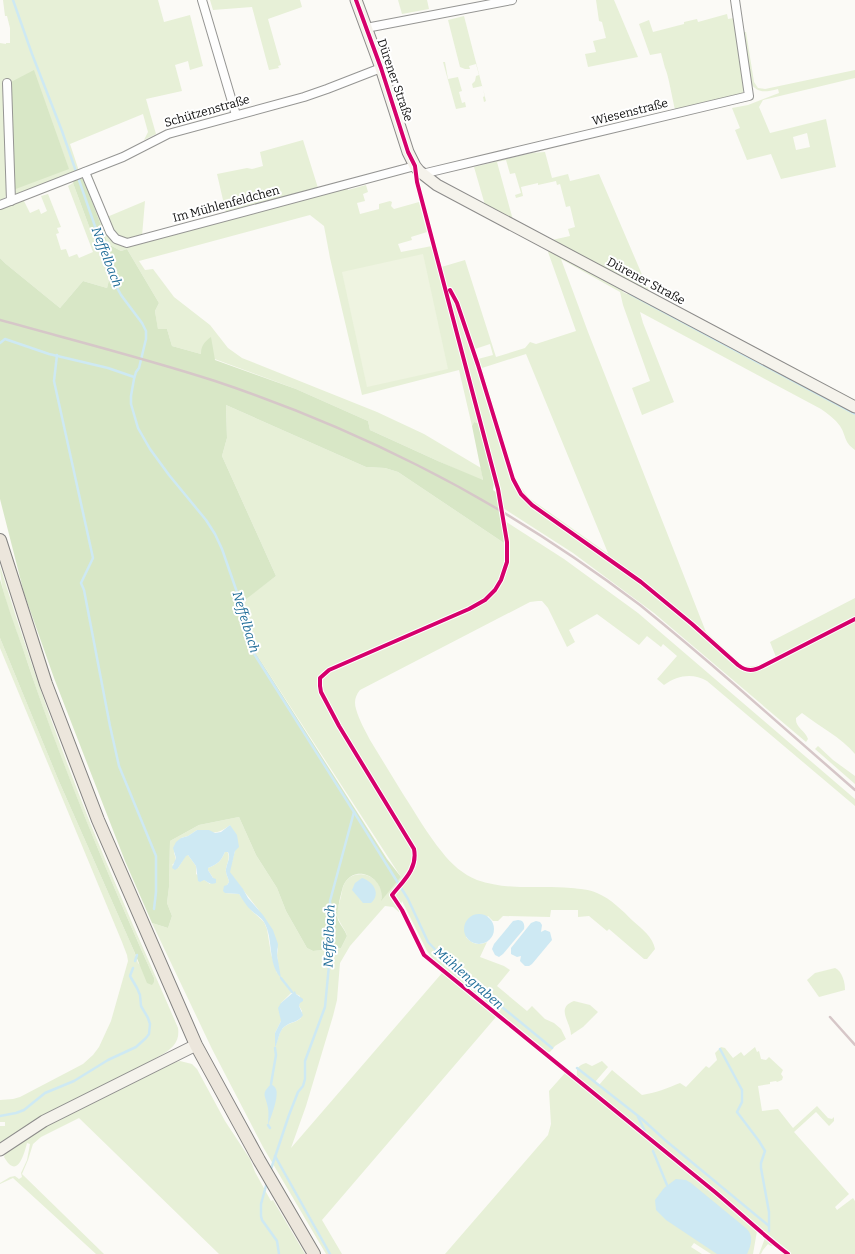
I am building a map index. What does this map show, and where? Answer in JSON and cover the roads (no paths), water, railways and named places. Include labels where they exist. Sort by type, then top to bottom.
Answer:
[{"type":"main road","points":[[0,540],[17,598],[46,684],[98,820],[196,1045],[275,1189],[314,1254]]},
{"type":"street","points":[[202,0],[236,115]]},
{"type":"street","name":"Dürener Straße","points":[[356,0],[408,152],[418,170],[437,185],[855,407]]},
{"type":"street","points":[[366,28],[512,0]]},
{"type":"street","name":"Wiesenstraße","points":[[418,170],[749,96],[735,0]]},
{"type":"street","name":"Schützenstraße","points":[[0,205],[124,157],[168,134],[315,94],[380,68]]},
{"type":"street","points":[[7,82],[11,201]]},
{"type":"street","name":"Im Mühlenfeldchen","points":[[79,175],[110,232],[116,239],[127,243],[418,170]]},
{"type":"street","points":[[0,1150],[44,1121],[196,1045]]},
{"type":"water","points":[[230,825],[237,835],[239,847],[235,851],[230,872],[273,930],[278,944],[277,955],[281,978],[274,965],[269,936],[264,922],[248,908],[239,894],[225,893],[223,891],[224,886],[229,882],[226,871],[229,858],[228,852],[225,852],[217,864],[208,868],[213,878],[216,879],[216,883],[214,884],[204,880],[200,882],[198,881],[196,866],[188,855],[178,868],[175,870],[172,868],[176,858],[173,848],[176,842],[181,838],[188,836],[197,830],[209,830],[215,833],[221,832]]},
{"type":"water","points":[[362,878],[370,882],[375,889],[376,896],[371,903],[363,903],[352,890],[355,883]]},
{"type":"water","points":[[479,914],[490,918],[494,929],[490,940],[479,944],[468,940],[464,929],[468,918]]},
{"type":"water","points":[[518,920],[523,923],[524,929],[503,954],[499,957],[495,955],[492,949],[494,944],[513,921]]},
{"type":"water","points":[[536,921],[540,922],[542,925],[541,932],[545,930],[550,932],[552,940],[532,964],[525,966],[520,961],[521,956],[517,957],[511,954],[511,948],[531,923]]},
{"type":"water","points":[[295,991],[296,994],[303,999],[299,1006],[303,1015],[301,1018],[282,1029],[275,1048],[275,1033],[281,1021],[278,1008],[281,1003]]},
{"type":"water","points":[[271,1084],[276,1089],[277,1093],[268,1125],[268,1110],[265,1093]]},
{"type":"water","points":[[676,1179],[686,1180],[691,1183],[747,1229],[751,1235],[751,1244],[747,1254],[717,1254],[666,1220],[656,1210],[655,1200],[664,1188]]},
{"type":"waterway","name":"Neffelbach","points":[[13,0],[62,131],[115,284],[146,331],[146,339],[139,368],[134,379],[131,396],[131,404],[138,428],[150,449],[206,520],[215,534],[222,549],[239,598],[253,652],[354,812],[330,901],[331,916],[329,965],[325,1007],[305,1061],[305,1079],[303,1086],[298,1092],[289,1115],[270,1172]]},
{"type":"waterway","points":[[596,275],[620,288]]},
{"type":"waterway","points":[[630,294],[855,414]]},
{"type":"waterway","points":[[0,343],[5,339],[49,354],[108,368],[134,377]]},
{"type":"waterway","points":[[57,355],[54,381],[93,558],[81,583],[84,590],[119,766],[156,856],[156,892],[154,909]]},
{"type":"waterway","name":"Mühlengraben","points":[[354,812],[408,899],[428,942],[446,961],[552,1048]]},
{"type":"waterway","points":[[135,961],[137,955]]},
{"type":"waterway","points":[[0,1116],[24,1110],[45,1093],[74,1081],[108,1060],[136,1047],[146,1038],[149,1034],[150,1024],[141,1006],[140,995],[130,976],[133,968]]},
{"type":"waterway","points":[[281,978],[292,992]]},
{"type":"waterway","points":[[271,1084],[276,1055],[275,1048]]},
{"type":"waterway","points":[[720,1049],[742,1090],[742,1102],[737,1112],[765,1151],[761,1168],[769,1212],[769,1225]]},
{"type":"waterway","name":"Mühlengraben","points":[[577,1068],[642,1119],[665,1140],[769,1226],[769,1231]]},
{"type":"waterway","points":[[638,1117],[645,1131]]},
{"type":"waterway","points":[[653,1151],[667,1185]]},
{"type":"waterway","points":[[275,1156],[330,1254]]},
{"type":"waterway","name":"Neffelbach","points":[[267,1182],[261,1204],[261,1216],[262,1220],[277,1241],[279,1254]]},
{"type":"railway","points":[[0,320],[108,349],[241,390],[343,430],[446,480],[532,530],[614,585],[676,635],[855,790]]},
{"type":"railway","points":[[830,1017],[855,1045]]}]
